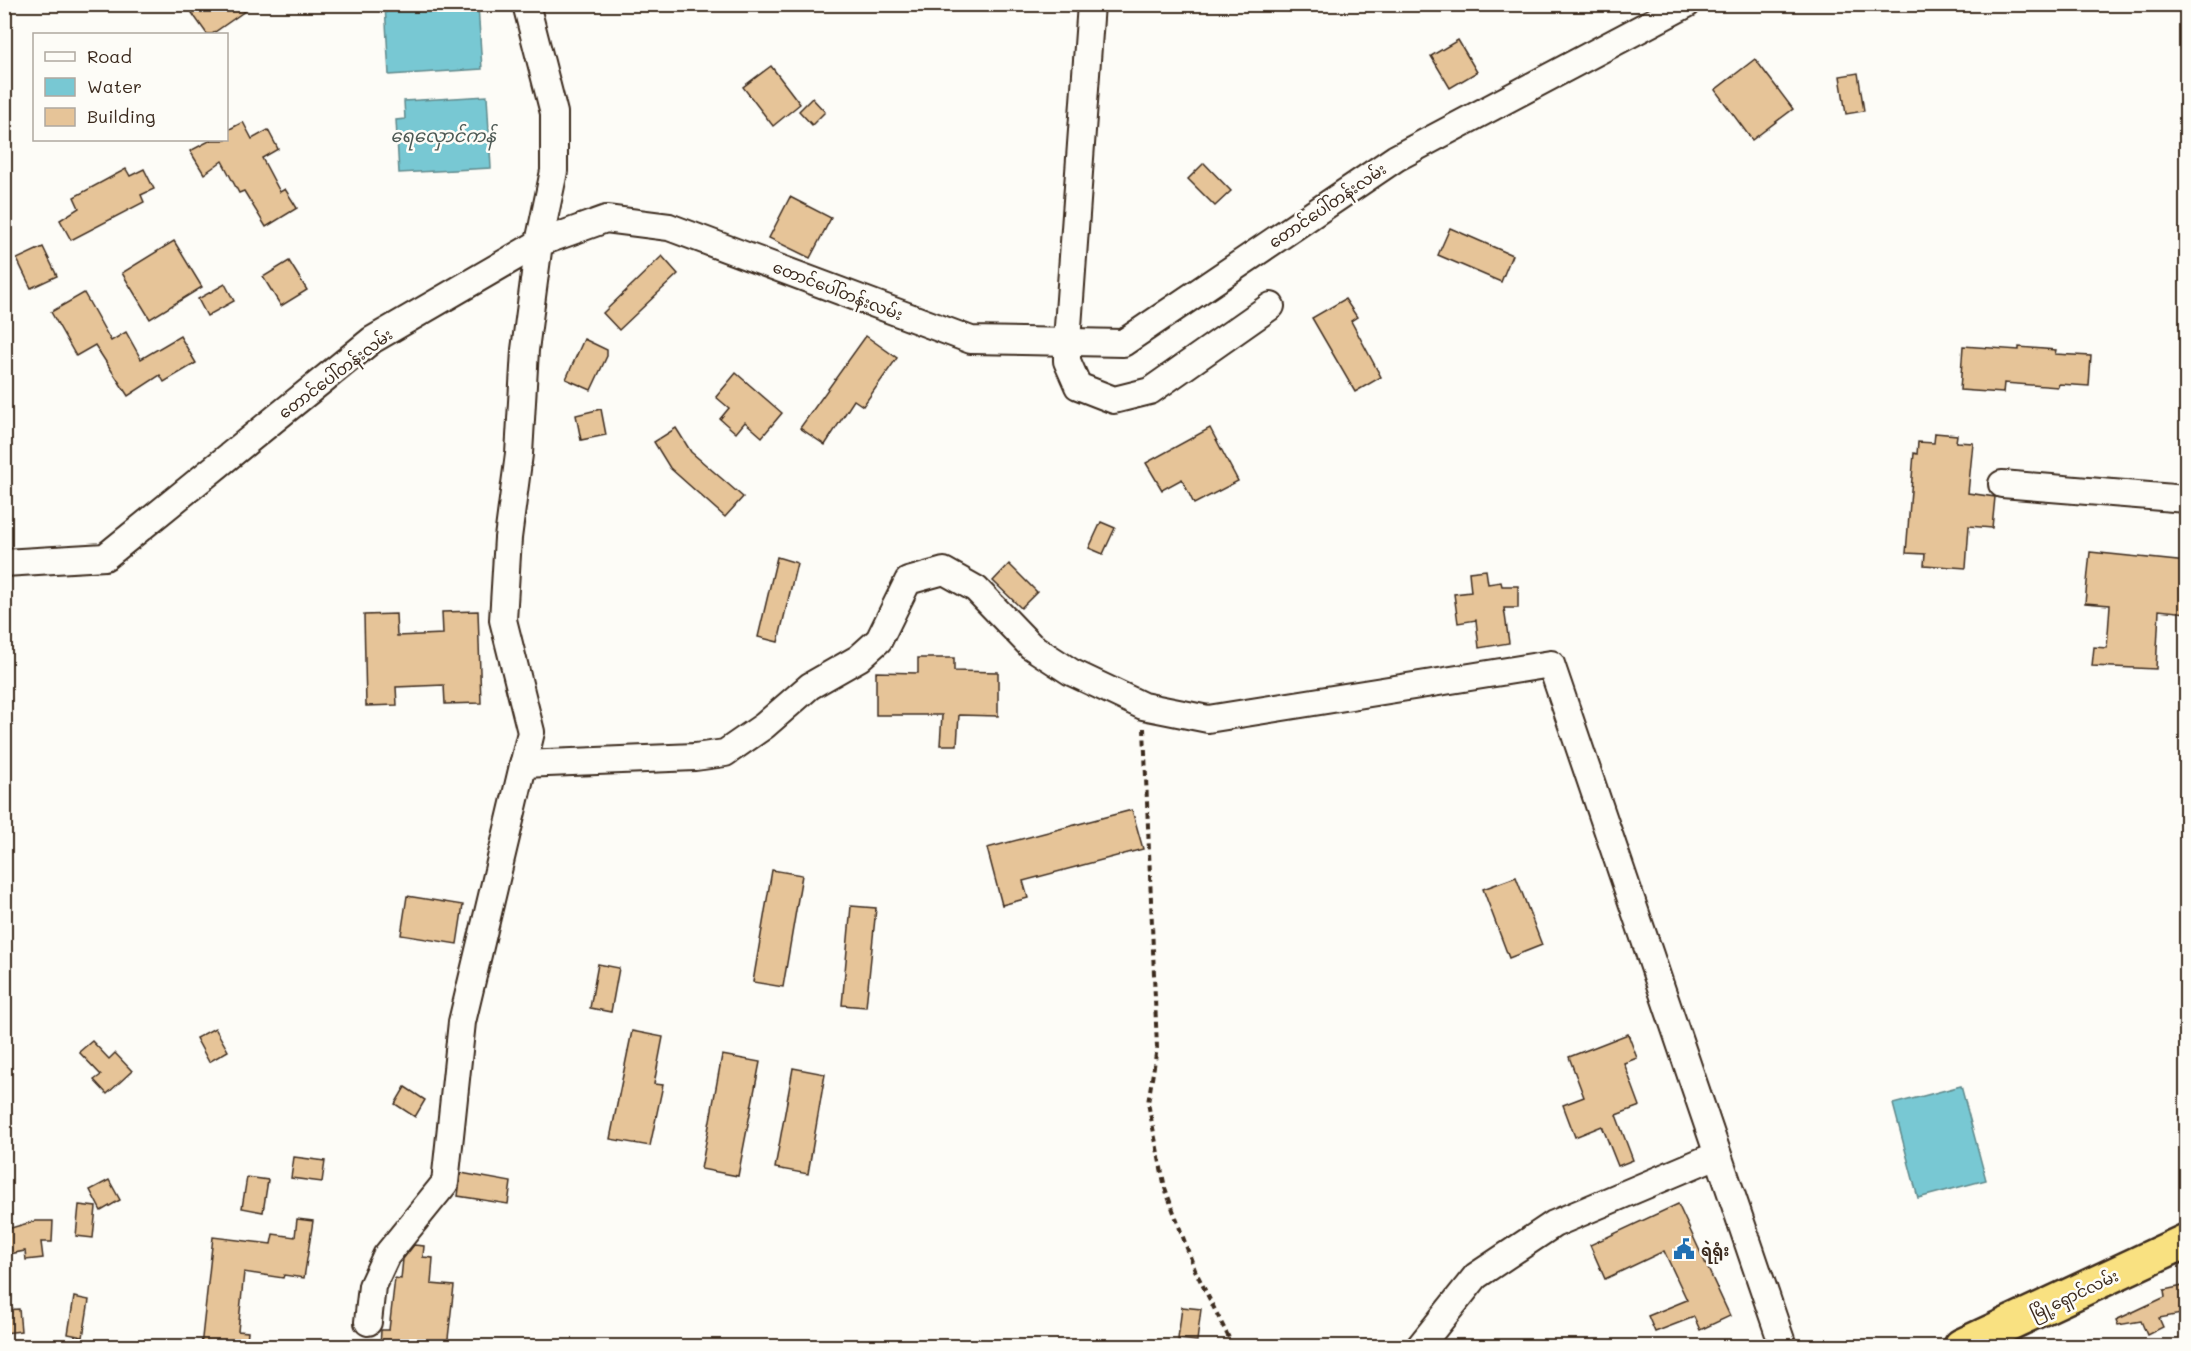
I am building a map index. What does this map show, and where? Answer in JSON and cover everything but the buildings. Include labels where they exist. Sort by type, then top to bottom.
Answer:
[{"type":"highway","name":"မြို့ရှောင်လမ်း","points":[[1961,1347],[2187,1241]]},
{"type":"street","points":[[368,1322],[372,1286],[386,1256],[445,1183],[462,1022],[531,732],[503,620],[508,538],[519,454],[525,350],[539,243],[554,171],[554,113],[526,4]]},
{"type":"street","points":[[1091,4],[1066,341],[1067,361],[1078,386],[1114,400],[1150,391],[1271,306]]},
{"type":"street","name":"တောင်ပေါ်တန်းလမ်း","points":[[4,563],[105,557],[372,340],[539,243],[606,219],[669,227],[971,340],[1123,342],[1396,158],[1687,4]]},
{"type":"street","points":[[2002,484],[2187,499]]},
{"type":"street","points":[[523,764],[695,757],[725,753],[764,726],[810,687],[859,658],[879,640],[908,581],[944,571],[976,589],[1031,646],[1071,672],[1143,706],[1208,719],[1551,664],[1783,1347]]},
{"type":"street","points":[[1420,1347],[1476,1276],[1554,1224],[1717,1155]]},
{"type":"path","points":[[1143,706],[1157,1048],[1149,1103],[1165,1188],[1195,1270],[1233,1347]]},
{"type":"water","name":"ရေလှောင်ကန်","points":[[385,5],[478,5],[482,69],[389,75]]},
{"type":"water","name":"ရေလှောင်ကန်","points":[[487,96],[491,168],[399,173],[396,120],[405,119],[404,101]]},
{"type":"water","points":[[1961,1086],[1986,1180],[1918,1198],[1893,1104]]},
{"type":"place","name":"ရဲရုံး","points":[[1684,1249]]}]
